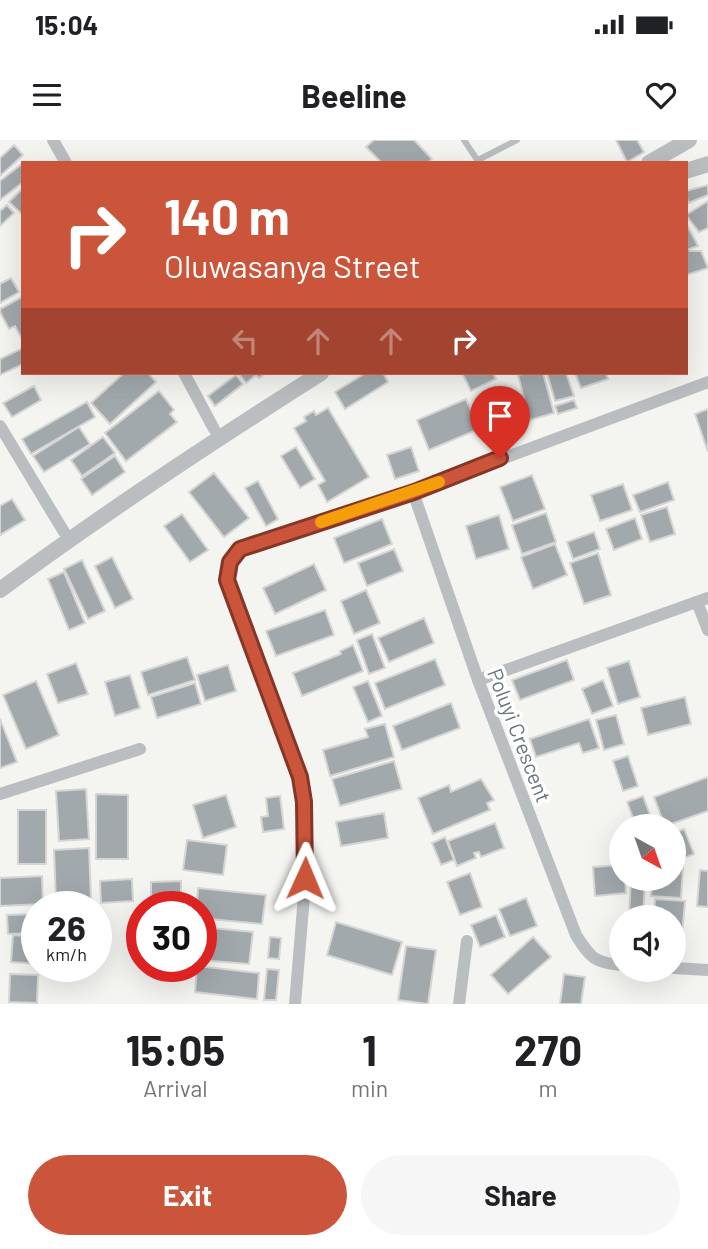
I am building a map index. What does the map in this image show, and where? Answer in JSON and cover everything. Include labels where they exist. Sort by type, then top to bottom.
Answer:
[{"type":"street","points":[[53,140],[65,161]]},
{"type":"street","points":[[652,161],[689,140]]},
{"type":"street","points":[[688,170],[708,164]]},
{"type":"street","points":[[185,375],[214,429]]},
{"type":"street","points":[[0,579],[214,429],[301,375]]},
{"type":"street","points":[[0,590],[93,523],[318,375]]},
{"type":"street","points":[[295,1004],[304,896],[304,802],[295,758],[227,580],[230,562],[240,549],[414,492],[708,382]]},
{"type":"street","points":[[0,426],[64,532]]},
{"type":"street","name":"Poluyi Crescent","points":[[414,492],[478,680],[576,935],[589,956],[609,964]]},
{"type":"street","points":[[478,680],[703,600],[708,630]]},
{"type":"street","points":[[0,793],[140,749]]},
{"type":"street","points":[[459,1004],[467,941]]},
{"type":"street","points":[[686,969],[708,970]]},
{"type":"lane","points":[[464,140],[478,161]]},
{"type":"lane","points":[[481,161],[517,140]]},
{"type":"building","points":[[374,140],[414,140],[432,159],[380,161],[366,147]]},
{"type":"building","points":[[616,140],[637,140],[644,152],[626,161]]},
{"type":"building","points":[[14,145],[23,155],[0,176],[0,158]]},
{"type":"building","points":[[21,165],[21,184],[0,200],[0,181]]},
{"type":"building","points":[[708,185],[708,195],[688,203],[688,190]]},
{"type":"building","points":[[21,190],[21,213],[9,202]]},
{"type":"building","points":[[708,201],[708,228],[699,232],[688,214]]},
{"type":"building","points":[[7,205],[14,213],[0,226],[0,211]]},
{"type":"building","points":[[688,227],[698,246],[689,249],[701,251],[708,268],[688,274]]},
{"type":"building","points":[[11,278],[19,292],[0,303],[0,284]]},
{"type":"building","points":[[21,298],[21,337],[15,326],[9,329],[0,309]]},
{"type":"building","points":[[21,349],[21,365],[0,375],[0,359]]},
{"type":"building","points":[[122,375],[150,375],[156,382],[110,424],[91,403]]},
{"type":"building","points":[[236,375],[243,384],[215,406],[208,396]]},
{"type":"building","points":[[240,375],[256,375],[246,383]]},
{"type":"building","points":[[363,375],[384,375],[388,382],[345,409],[335,392]]},
{"type":"building","points":[[463,375],[494,375],[496,379],[471,391]]},
{"type":"building","points":[[518,375],[544,375],[554,413],[530,420]]},
{"type":"building","points":[[548,375],[567,375],[574,396],[555,401]]},
{"type":"building","points":[[576,375],[607,375],[608,379],[581,388]]},
{"type":"building","points":[[34,386],[41,400],[12,417],[3,403]]},
{"type":"building","points":[[159,391],[174,410],[170,414],[177,422],[126,461],[105,433]]},
{"type":"building","points":[[466,399],[479,429],[429,450],[417,420]]},
{"type":"building","points":[[574,400],[577,408],[558,414],[555,406]]},
{"type":"building","points":[[87,402],[95,417],[31,454],[22,439]]},
{"type":"building","points":[[328,408],[369,477],[327,502],[318,485],[325,481],[294,428],[306,421],[304,417],[314,411],[316,415]]},
{"type":"building","points":[[708,409],[708,452],[695,414]]},
{"type":"building","points":[[79,427],[90,444],[44,472],[33,456]]},
{"type":"building","points":[[103,437],[115,453],[82,476],[71,460]]},
{"type":"building","points":[[296,447],[315,479],[300,488],[281,456]]},
{"type":"building","points":[[411,447],[419,471],[395,479],[387,455]]},
{"type":"building","points":[[115,456],[125,472],[92,495],[81,479]]},
{"type":"building","points":[[214,473],[249,518],[224,537],[189,492]]},
{"type":"building","points":[[532,475],[545,509],[513,521],[500,487]]},
{"type":"building","points":[[258,481],[278,519],[266,526],[245,488]]},
{"type":"building","points":[[668,482],[674,500],[640,512],[633,495]]},
{"type":"building","points":[[623,484],[632,510],[600,521],[591,495]]},
{"type":"building","points":[[12,499],[25,520],[0,535],[0,506]]},
{"type":"building","points":[[667,507],[675,534],[650,542],[641,515]]},
{"type":"building","points":[[546,513],[556,542],[522,554],[512,525]]},
{"type":"building","points":[[182,514],[208,550],[190,562],[164,526]]},
{"type":"building","points":[[499,515],[509,549],[476,559],[466,526]]},
{"type":"building","points":[[635,518],[642,539],[614,550],[606,529]]},
{"type":"building","points":[[382,519],[392,544],[344,563],[334,538]]},
{"type":"building","points":[[594,532],[600,549],[573,559],[567,542]]},
{"type":"building","points":[[555,544],[567,575],[533,589],[521,557]]},
{"type":"building","points":[[394,549],[403,571],[367,586],[358,563]]},
{"type":"building","points":[[598,553],[611,595],[584,604],[570,563]]},
{"type":"building","points":[[112,557],[133,599],[115,608],[95,566]]},
{"type":"building","points":[[82,560],[105,611],[88,619],[64,569]]},
{"type":"building","points":[[314,564],[326,590],[275,614],[263,588]]},
{"type":"building","points":[[64,572],[85,623],[69,630],[48,579]]},
{"type":"building","points":[[366,590],[380,623],[354,634],[341,601]]},
{"type":"building","points":[[325,610],[334,635],[276,656],[266,631]]},
{"type":"building","points":[[424,618],[434,643],[389,662],[378,638]]},
{"type":"building","points":[[372,634],[385,668],[369,674],[357,640]]},
{"type":"building","points":[[353,645],[363,671],[302,696],[293,673],[341,654],[340,651]]},
{"type":"building","points":[[187,657],[195,680],[148,695],[141,672]]},
{"type":"building","points":[[435,659],[445,685],[385,709],[375,683]]},
{"type":"building","points":[[567,660],[574,680],[520,700],[512,680]]},
{"type":"building","points":[[629,661],[640,697],[618,704],[607,668]]},
{"type":"building","points":[[76,663],[88,694],[58,703],[47,674]]},
{"type":"building","points":[[228,665],[236,691],[205,701],[197,675]]},
{"type":"building","points":[[130,675],[140,708],[115,716],[105,682]]},
{"type":"building","points":[[603,680],[613,706],[592,714],[582,689]]},
{"type":"building","points":[[36,681],[59,735],[26,749],[3,695]]},
{"type":"building","points":[[368,681],[382,716],[368,722],[353,687]]},
{"type":"building","points":[[195,683],[201,704],[157,718],[151,697]]},
{"type":"building","points":[[685,697],[691,724],[648,735],[641,708]]},
{"type":"building","points":[[451,703],[460,728],[402,750],[393,726]]},
{"type":"building","points":[[616,715],[624,744],[604,750],[596,720]]},
{"type":"building","points":[[0,719],[17,762],[0,768]]},
{"type":"building","points":[[589,719],[599,748],[583,753],[579,743],[536,757],[530,739]]},
{"type":"building","points":[[385,724],[394,757],[330,776],[323,750],[368,737],[365,729]]},
{"type":"building","points":[[628,756],[638,786],[623,791],[613,761]]},
{"type":"building","points":[[394,761],[402,789],[340,806],[332,779]]},
{"type":"building","points":[[708,777],[708,811],[686,819],[686,814],[660,814],[654,797]]},
{"type":"building","points":[[481,779],[494,800],[487,803],[490,810],[433,834],[418,798],[449,785],[451,792]]},
{"type":"building","points":[[86,789],[89,839],[59,841],[56,791]]},
{"type":"building","points":[[96,794],[128,795],[128,859],[96,859]]},
{"type":"building","points":[[226,795],[236,827],[203,838],[193,805]]},
{"type":"building","points":[[280,796],[284,829],[263,832],[261,817],[268,816],[266,798]]},
{"type":"building","points":[[643,796],[650,814],[632,814],[627,802]]},
{"type":"building","points":[[18,810],[46,810],[46,864],[18,864]]},
{"type":"building","points":[[384,813],[388,838],[341,846],[336,822]]},
{"type":"building","points":[[495,823],[504,848],[481,857],[479,852],[474,853],[476,858],[457,866],[448,841]]},
{"type":"building","points":[[686,834],[694,854],[686,857]]},
{"type":"building","points":[[445,837],[454,860],[441,865],[432,843]]},
{"type":"building","points":[[187,840],[227,845],[223,875],[183,870]]},
{"type":"building","points":[[89,848],[91,891],[56,891],[54,850]]},
{"type":"building","points":[[609,866],[609,891],[626,893],[595,896],[593,867]]},
{"type":"building","points":[[700,870],[708,871],[708,907],[697,906]]},
{"type":"building","points":[[470,873],[482,907],[460,915],[447,882]]},
{"type":"building","points":[[42,876],[43,891],[21,891],[21,905],[0,906],[0,878]]},
{"type":"building","points":[[132,879],[133,891],[126,891],[126,901],[112,902],[112,891],[100,891],[100,881]]},
{"type":"building","points":[[181,881],[181,891],[151,891],[151,882]]},
{"type":"building","points":[[198,888],[266,895],[262,924],[217,920],[217,891],[198,891]]},
{"type":"building","points":[[630,891],[644,891],[644,905],[630,905]]},
{"type":"building","points":[[652,891],[681,891],[681,898],[651,896]]},
{"type":"building","points":[[526,898],[537,926],[510,936],[499,909]]},
{"type":"building","points":[[655,899],[685,901],[685,905],[655,905]]},
{"type":"building","points":[[7,915],[21,915],[21,934],[8,934]]},
{"type":"building","points":[[496,915],[505,937],[480,947],[471,925]]},
{"type":"building","points":[[336,922],[402,942],[392,975],[327,955]]},
{"type":"building","points":[[217,929],[253,932],[249,964],[217,961]]},
{"type":"building","points":[[13,935],[21,936],[21,963],[11,962]]},
{"type":"building","points":[[270,937],[281,938],[279,959],[268,958]]},
{"type":"building","points":[[533,937],[551,957],[508,994],[491,975]]},
{"type":"building","points":[[406,946],[436,950],[428,1004],[398,1000]]},
{"type":"building","points":[[217,968],[259,973],[257,999],[195,992],[196,982],[217,982]]},
{"type":"building","points":[[267,969],[279,970],[276,1000],[264,1000]]},
{"type":"building","points":[[10,974],[21,974],[21,982],[38,982],[37,1003],[9,1002]]},
{"type":"building","points":[[564,974],[585,977],[581,1004],[560,1004]]},
{"type":"slow traffic","points":[[321,522],[439,482]]},
{"type":"route","points":[[305,878],[304,802],[300,777],[227,580],[230,562],[240,549],[414,492],[500,458]]}]
